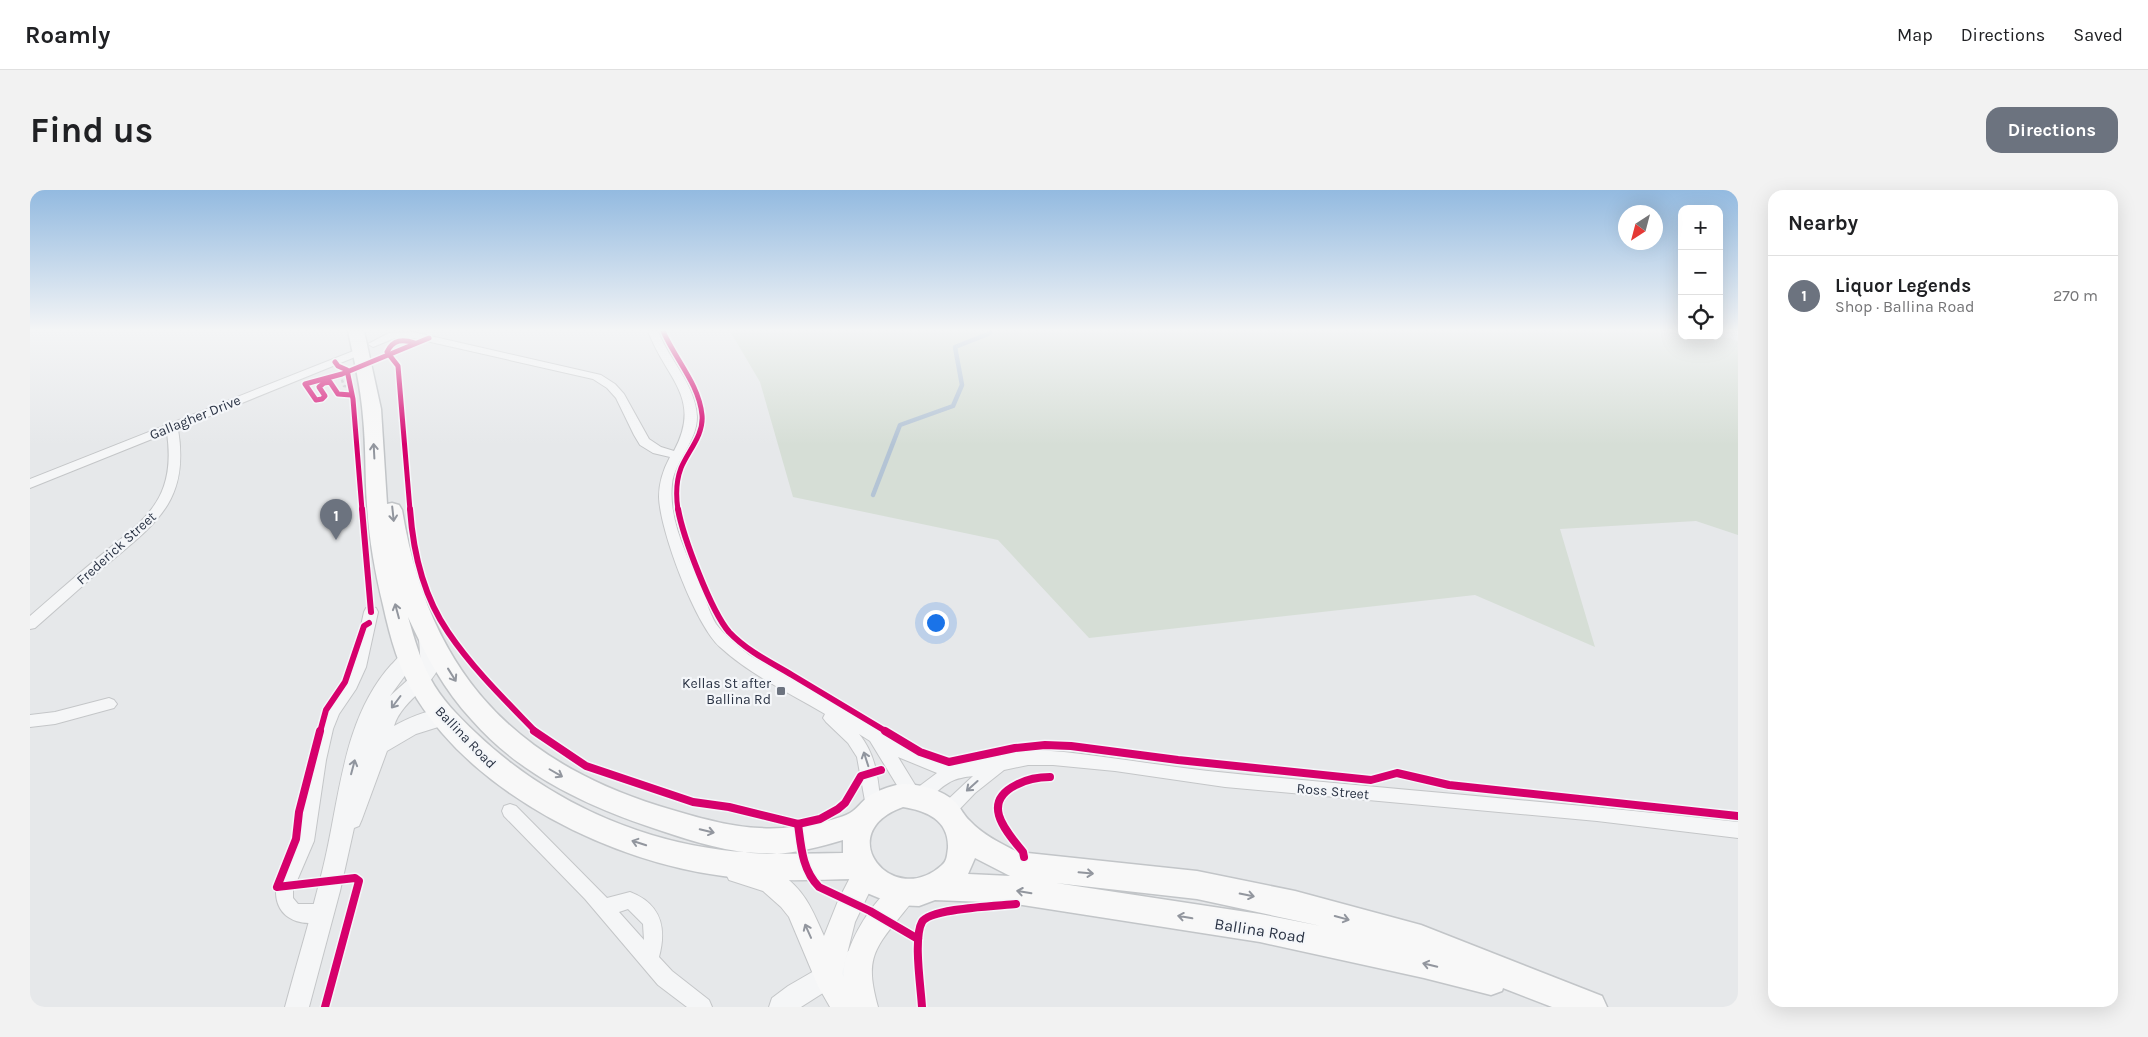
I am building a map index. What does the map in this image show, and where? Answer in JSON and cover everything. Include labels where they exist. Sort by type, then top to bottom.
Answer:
[{"type":"main road","name":"Ballina Road","points":[[369,369],[378,516],[384,559],[414,669],[444,717],[473,749],[510,780],[555,808],[610,834],[672,854],[703,861],[808,872],[864,869]]},
{"type":"main road","name":"Ballina Road","points":[[373,369],[388,441],[394,528],[404,568],[427,633],[454,680],[483,715],[516,746],[559,775],[619,805],[674,824],[710,832],[772,841],[815,836],[867,815]]},
{"type":"main road","points":[[915,796],[935,802],[954,821],[963,847],[959,863],[949,877],[936,886],[920,892],[904,892],[882,885],[864,869],[856,845],[858,829],[867,815],[887,799],[915,796]]},
{"type":"main road","name":"Ballina Road","points":[[954,821],[983,849],[1017,865],[1198,885],[1295,905],[1421,940],[1585,1005]]},
{"type":"main road","points":[[703,861],[762,878],[780,888],[798,908],[828,976],[846,1007]]},
{"type":"main road","points":[[828,976],[835,936],[846,900],[864,869]]},
{"type":"main road","name":"Ballina Road","points":[[936,886],[990,887],[1260,928],[1424,963],[1585,1005]]},
{"type":"main road","points":[[864,1007],[858,970],[859,957],[872,933],[904,892]]},
{"type":"street","name":"Gallagher Drive","points":[[30,484],[317,369]]},
{"type":"street","name":"Gallagher Drive","points":[[563,369],[597,377],[609,383],[624,400],[641,438],[647,445],[676,455]]},
{"type":"street","points":[[672,369],[687,395],[692,416],[688,435],[676,455],[666,482],[666,509],[680,556],[709,625],[730,648],[744,659],[800,692],[876,736],[930,764],[960,771]]},
{"type":"street","name":"Frederick Street","points":[[30,624],[133,535],[164,502],[172,484],[176,466],[176,450],[172,427]]},
{"type":"street","points":[[322,913],[297,913],[291,910],[286,905],[286,886],[305,843],[323,740],[332,713],[350,686],[364,659],[371,612]]},
{"type":"street","points":[[339,850],[350,780],[359,746],[374,706],[384,688],[414,669],[430,670],[431,662],[427,633]]},
{"type":"street","points":[[297,1007],[339,850],[378,746],[384,723],[392,706],[403,693],[414,669]]},
{"type":"street","points":[[800,692],[845,729],[863,749],[869,769],[867,815]]},
{"type":"street","points":[[30,721],[55,718],[109,704]]},
{"type":"street","points":[[378,746],[398,732],[416,723],[444,717]]},
{"type":"street","points":[[876,736],[915,796],[944,778],[960,771],[978,766],[1000,764]]},
{"type":"street","name":"Ross Street","points":[[954,821],[977,781],[1000,764],[1028,758],[1053,758],[1115,764],[1225,780],[1597,814],[1738,830]]},
{"type":"street","points":[[510,811],[604,908],[665,978],[702,1007]]},
{"type":"street","points":[[604,908],[618,902],[630,900],[641,906],[651,916],[654,942],[649,961]]},
{"type":"street","points":[[781,1007],[859,957]]},
{"type":"path","points":[[331,377],[348,370],[351,395]]},
{"type":"path","points":[[340,374],[344,386],[350,386]]},
{"type":"path","points":[[808,872],[812,882],[818,887],[846,900]]},
{"type":"shaded area","points":[[752,369],[1738,369],[1738,535],[1696,521],[1560,529],[1595,647],[1475,595],[1089,638],[998,540],[793,497],[760,382]]},
{"type":"waterway","points":[[873,495],[900,425],[953,406],[962,385],[959,369]]},
{"type":"cycle path","points":[[345,369],[347,370],[353,399],[371,612]]},
{"type":"cycle path","points":[[351,395],[338,394],[330,382],[327,382],[322,383],[319,387],[325,396],[322,399],[316,400],[305,384],[354,369]]},
{"type":"cycle path","points":[[398,369],[411,527],[415,550],[428,594],[447,631],[483,677],[539,736],[586,766],[693,802],[729,807],[798,824],[820,819],[838,809],[845,803],[861,776],[881,770]]},
{"type":"cycle path","points":[[683,369],[700,404],[702,424],[678,478],[677,504],[679,517],[712,603],[724,625],[733,636],[751,651],[920,752],[949,762],[1015,748],[1045,745],[1071,746],[1178,760],[1371,780],[1397,773],[1449,785],[1738,816]]},
{"type":"cycle path","points":[[325,1007],[359,881],[355,878],[277,887],[296,839],[299,812],[326,710],[345,682],[364,626],[369,623]]},
{"type":"cycle path","points":[[1024,857],[1023,852],[1004,827],[997,810],[998,802],[1003,794],[1021,782],[1035,778],[1050,777]]},
{"type":"cycle path","points":[[798,824],[801,849],[806,867],[813,881],[819,887],[870,911],[918,939]]},
{"type":"cycle path","points":[[922,1007],[918,950],[918,938],[922,922],[938,912],[1016,904]]},
{"type":"place","name":"Liquor Legends","points":[[336,540]]},
{"type":"place","name":"Kellas St after Ballina Rd","points":[[781,691]]}]
